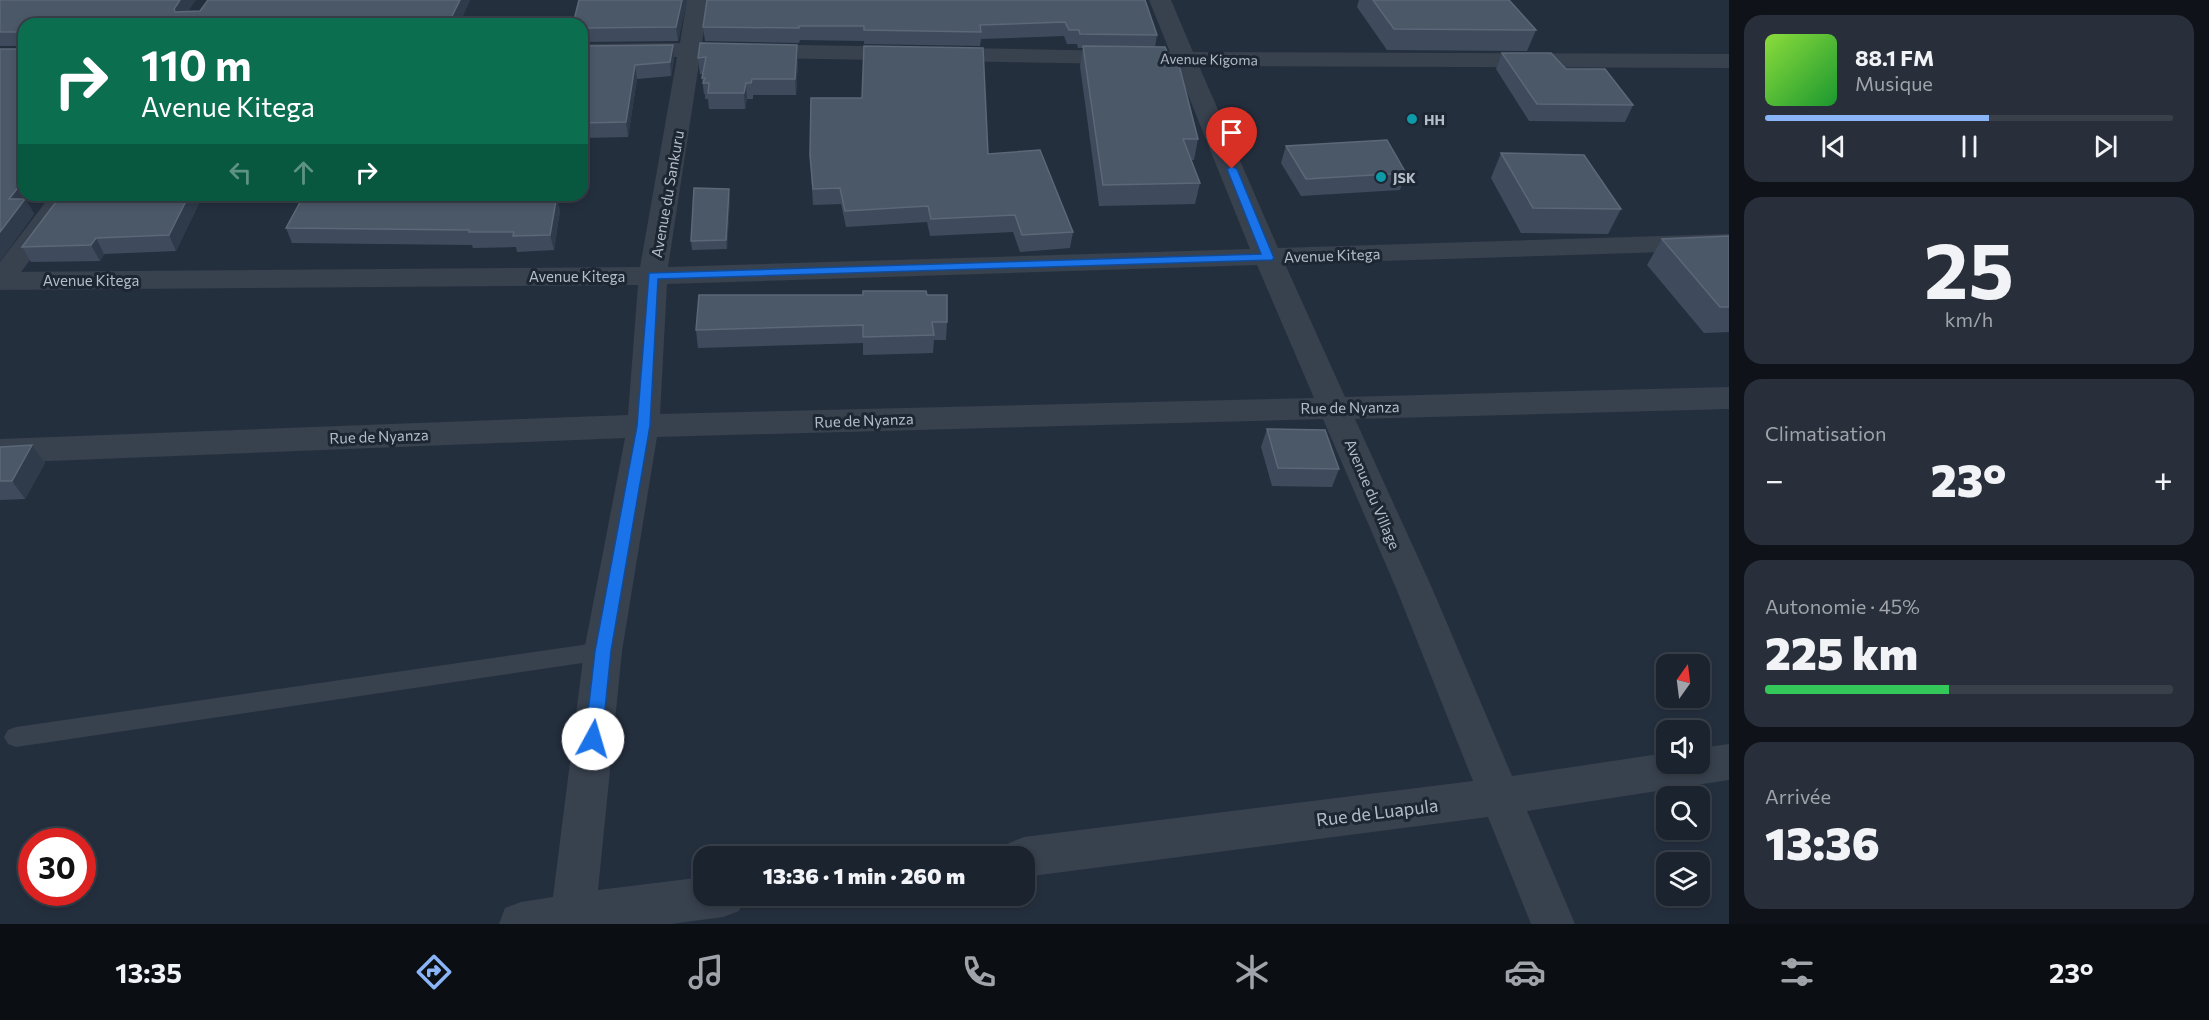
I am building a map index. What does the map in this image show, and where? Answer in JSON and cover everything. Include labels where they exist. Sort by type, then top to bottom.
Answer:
[{"type":"street","name":"Avenue du Sankuru","points":[[573,919],[603,651],[643,426],[653,276],[698,0]]},
{"type":"street","name":"Avenue du Village","points":[[1160,0],[1268,258],[1335,407],[1501,796],[1553,924]]},
{"type":"street","name":"Avenue Kigoma","points":[[588,51],[691,50],[1320,61],[1729,61]]},
{"type":"street","points":[[0,281],[60,201]]},
{"type":"street","name":"Avenue Kitega","points":[[0,281],[653,276],[1729,242]]},
{"type":"street","name":"Rue de Nyanza","points":[[0,451],[643,426],[1729,398]]},
{"type":"street","name":"Rue de Luapula","points":[[1035,856],[1501,796],[1729,762]]},
{"type":"street","points":[[521,924],[573,919],[693,901]]},
{"type":"lane","points":[[16,736],[603,651]]},
{"type":"building","points":[[0,0],[180,0],[174,9],[175,12],[200,11],[208,0],[460,0],[451,18],[18,18],[18,32],[0,32]]},
{"type":"building","points":[[579,0],[682,0],[676,27],[588,28],[588,18],[574,18]]},
{"type":"building","points":[[707,0],[1145,0],[1157,35],[1080,34],[1079,30],[1069,30],[1065,22],[980,25],[981,32],[864,30],[864,26],[703,27]]},
{"type":"building","points":[[1373,0],[1509,0],[1536,30],[1394,29]]},
{"type":"building","points":[[700,43],[797,45],[795,79],[752,79],[751,83],[746,83],[744,93],[708,93],[709,83],[703,83],[705,78],[702,78],[706,57],[698,58]]},
{"type":"building","points":[[673,45],[670,62],[635,65],[626,122],[588,123],[588,46]]},
{"type":"building","points":[[864,46],[983,48],[988,154],[1040,150],[1073,232],[1022,235],[1015,215],[931,219],[928,206],[845,211],[840,188],[813,189],[810,155],[811,98],[862,98]]},
{"type":"building","points":[[1083,46],[1165,47],[1171,61],[1178,61],[1198,139],[1183,139],[1200,183],[1103,185]]},
{"type":"building","points":[[0,49],[18,49],[18,188],[9,199],[23,201],[0,232]]},
{"type":"building","points":[[1502,53],[1551,53],[1566,69],[1605,69],[1633,105],[1537,104]]},
{"type":"building","points":[[1387,140],[1406,173],[1306,179],[1286,146]]},
{"type":"building","points":[[1501,153],[1584,155],[1621,209],[1533,208]]},
{"type":"building","points":[[694,188],[729,189],[726,240],[691,241]]},
{"type":"building","points":[[57,201],[186,201],[169,235],[96,238],[91,245],[22,247]]},
{"type":"building","points":[[301,201],[556,201],[550,235],[513,236],[514,232],[469,232],[469,230],[286,228]]},
{"type":"building","points":[[1729,236],[1729,307],[1720,307],[1662,239]]},
{"type":"building","points":[[863,291],[926,291],[927,295],[947,295],[947,322],[932,322],[934,335],[863,337],[863,325],[696,330],[699,295],[863,295]]},
{"type":"building","points":[[1267,429],[1325,430],[1339,469],[1278,468]]},
{"type":"building","points":[[32,445],[12,481],[0,481],[0,447]]},
{"type":"place","name":"HH","points":[[1412,119]]},
{"type":"place","name":"JSK","points":[[1381,177]]},
{"type":"route","points":[[593,739],[603,651],[643,426],[653,276],[1268,258],[1232,169]]}]
